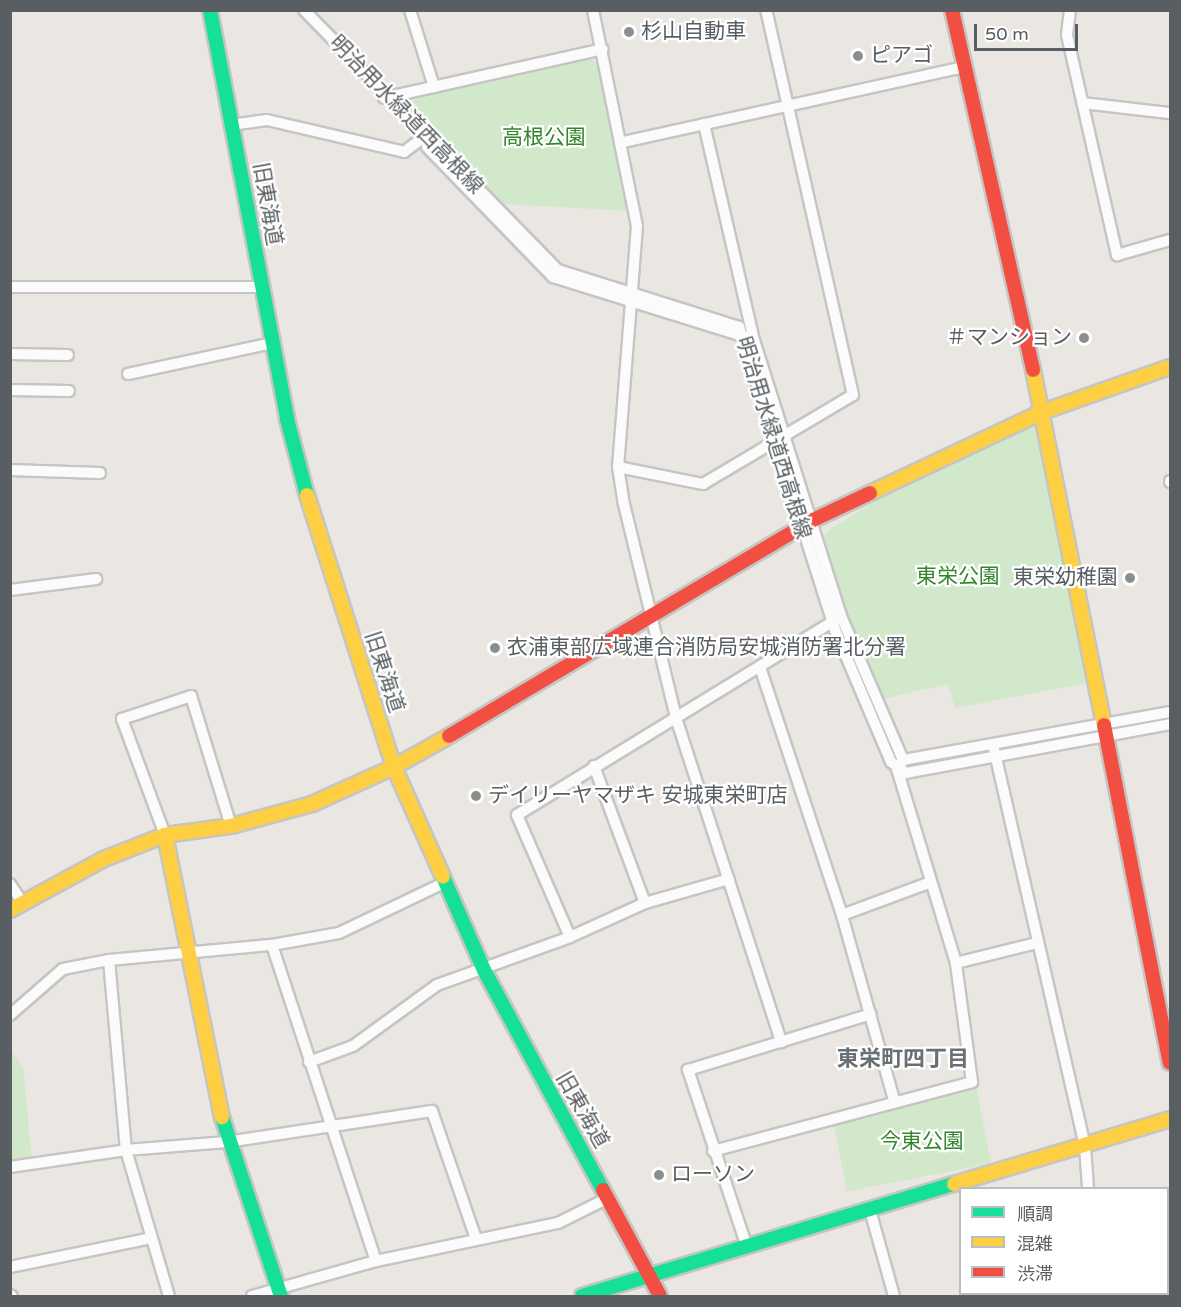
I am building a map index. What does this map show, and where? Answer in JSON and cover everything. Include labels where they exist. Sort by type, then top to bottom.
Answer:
[{"type":"street","name":"旧東海道","points":[[210,10],[272,343],[320,543],[394,767],[484,970],[660,1296]]},
{"type":"street","points":[[296,10],[384,98],[420,140],[553,277],[634,298],[754,340]]},
{"type":"street","name":"明治用水緑道西高根線","points":[[304,10],[384,98],[558,270],[634,298]]},
{"type":"street","points":[[410,10],[434,87]]},
{"type":"street","points":[[593,10],[623,142],[637,226],[634,298],[618,467],[676,717],[781,1042]]},
{"type":"street","points":[[618,467],[703,484],[775,444],[853,395],[766,10]]},
{"type":"street","points":[[952,10],[1042,412],[1170,1063]]},
{"type":"street","points":[[1070,10],[1067,35],[1117,255],[1170,240]]},
{"type":"street","points":[[384,98],[603,49]]},
{"type":"street","points":[[623,142],[963,67]]},
{"type":"street","points":[[1083,103],[1170,113]]},
{"type":"street","points":[[231,125],[267,120],[404,152],[420,140]]},
{"type":"street","points":[[704,124],[754,340],[785,437],[807,524]]},
{"type":"street","points":[[10,286],[261,287]]},
{"type":"street","name":"明治用水緑道西高根線","points":[[741,336],[775,444],[807,524],[837,619],[891,762],[901,764],[931,882],[956,963],[972,1082],[895,1103]]},
{"type":"street","points":[[128,374],[272,343]]},
{"type":"street","points":[[10,354],[68,355]]},
{"type":"street","points":[[10,884],[16,906],[104,859],[165,835],[231,826],[312,804],[394,767],[539,686],[651,615],[807,524],[1042,412],[1170,367]]},
{"type":"street","points":[[10,390],[69,391]]},
{"type":"street","points":[[10,470],[100,473]]},
{"type":"street","points":[[10,590],[96,579]]},
{"type":"street","points":[[570,936],[517,815],[837,619]]},
{"type":"street","points":[[713,1151],[895,1103],[872,1014],[842,915],[760,667]]},
{"type":"street","points":[[231,826],[191,696],[122,719],[165,835],[186,952],[227,1142],[280,1293]]},
{"type":"street","points":[[1103,731],[1170,712]]},
{"type":"street","points":[[901,764],[906,773],[994,751],[1103,731],[1170,724]]},
{"type":"street","points":[[994,751],[1085,1146],[1088,1187]]},
{"type":"street","points":[[594,766],[645,903]]},
{"type":"street","points":[[309,1062],[353,1046],[437,986],[570,936],[645,903],[729,879]]},
{"type":"street","points":[[842,915],[931,882]]},
{"type":"street","points":[[10,1015],[63,969],[109,960],[272,945],[339,933],[444,884]]},
{"type":"street","points":[[956,963],[1037,943]]},
{"type":"street","points":[[272,945],[376,1261]]},
{"type":"street","points":[[109,960],[126,1150],[169,1296]]},
{"type":"street","points":[[747,1247],[713,1151],[688,1070],[872,1014]]},
{"type":"street","points":[[10,1167],[126,1150],[227,1142],[331,1124],[432,1111],[476,1239]]},
{"type":"street","points":[[582,1296],[1170,1119]]},
{"type":"street","points":[[252,1296],[280,1293],[376,1261],[558,1223],[608,1198]]},
{"type":"street","points":[[870,1210],[894,1296]]},
{"type":"street","points":[[10,1267],[151,1238]]},
{"type":"green space","name":"高根公園","points":[[589,58],[597,62],[630,211],[504,204],[410,108],[414,97]]},
{"type":"green space","name":"東栄公園","points":[[1037,418],[1088,683],[955,708],[948,684],[883,699],[846,616],[824,536],[827,531],[928,469]]},
{"type":"green space","points":[[10,1049],[23,1067],[32,1160],[10,1163]]},
{"type":"green space","name":"今東公園","points":[[976,1086],[991,1164],[847,1192],[832,1114]]},
{"type":"traffic: fast","points":[[210,10],[287,419],[307,495]]},
{"type":"traffic: fast","points":[[443,877],[484,970],[603,1190]]},
{"type":"traffic: fast","points":[[222,1117],[281,1296]]},
{"type":"traffic: fast","points":[[582,1296],[954,1184]]},
{"type":"traffic: slow","points":[[870,493],[1042,412],[1170,367]]},
{"type":"traffic: slow","points":[[1033,370],[1104,725]]},
{"type":"traffic: slow","points":[[307,495],[394,767],[443,877]]},
{"type":"traffic: slow","points":[[10,910],[104,859],[165,835],[231,826],[312,804],[394,767],[449,736]]},
{"type":"traffic: slow","points":[[165,835],[222,1117]]},
{"type":"traffic: slow","points":[[954,1184],[1170,1119]]},
{"type":"traffic: jam","points":[[952,10],[1033,370]]},
{"type":"traffic: jam","points":[[449,736],[813,520],[870,493]]},
{"type":"traffic: jam","points":[[1104,725],[1170,1063]]},
{"type":"traffic: jam","points":[[603,1190],[660,1296]]},
{"type":"place","name":"杉山自動車","points":[[629,32]]},
{"type":"place","name":"ピアゴ","points":[[858,56]]},
{"type":"place","name":"＃マンション","points":[[1084,338]]},
{"type":"place","name":"東栄幼稚園","points":[[1130,578]]},
{"type":"place","name":"衣浦東部広域連合消防局安城消防署北分署","points":[[495,648]]},
{"type":"place","name":"デイリーヤマザキ 安城東栄町店","points":[[476,796]]},
{"type":"place","name":"ローソン","points":[[659,1175]]},
{"type":"district","name":"東栄町四丁目","points":[[903,1060]]}]
